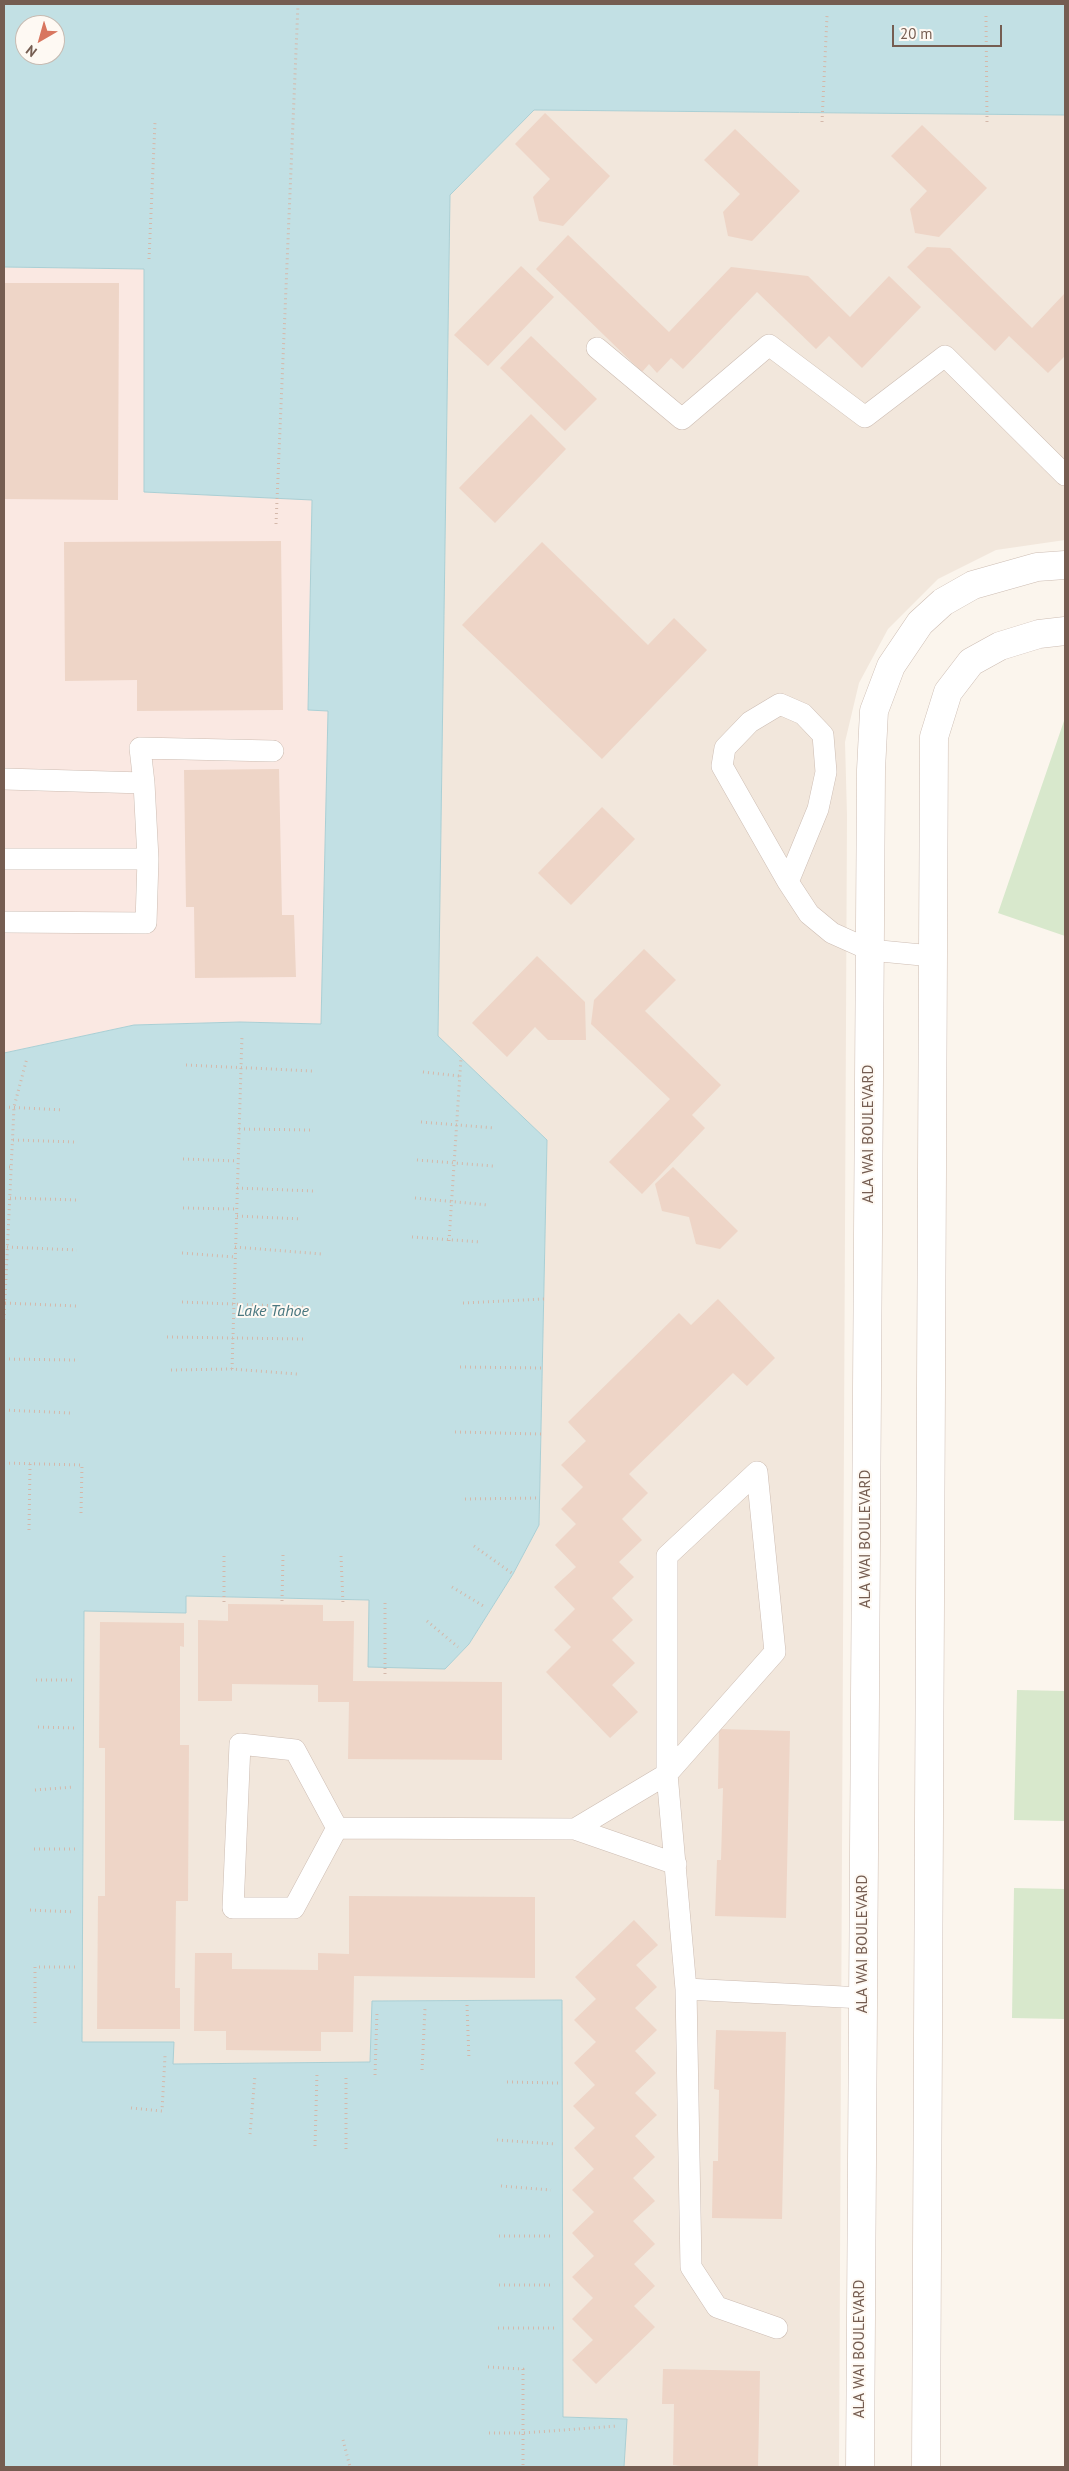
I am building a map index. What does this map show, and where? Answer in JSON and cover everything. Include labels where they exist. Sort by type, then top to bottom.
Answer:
[{"type":"street","name":"ALA WAI BOULEVARD","points":[[860,2467],[871,770],[874,711],[891,666],[920,623],[944,602],[973,585],[1037,567],[1065,565]]},
{"type":"street","points":[[926,2467],[934,737],[948,692],[971,662],[1000,646],[1039,634],[1065,631]]},
{"type":"lane","points":[[597,348],[682,419],[769,345],[865,417],[945,356],[1065,475]]},
{"type":"lane","points":[[788,882],[818,809],[826,772],[823,735],[803,714],[780,704],[750,722],[726,748],[722,766],[788,882],[809,914],[832,933],[870,950],[932,956]]},
{"type":"lane","points":[[4,922],[146,923],[148,858],[140,748],[273,751]]},
{"type":"lane","points":[[4,779],[144,783]]},
{"type":"lane","points":[[4,859],[148,858]]},
{"type":"lane","points":[[575,1828],[667,1774],[775,1652],[757,1472],[667,1556],[667,1774],[686,1989],[691,2267],[717,2307],[777,2328]]},
{"type":"lane","points":[[240,1744],[295,1750],[337,1828],[294,1908],[234,1908],[240,1744]]},
{"type":"lane","points":[[337,1828],[575,1828],[676,1864]]},
{"type":"lane","points":[[686,1989],[863,1998]]},
{"type":"path","points":[[276,524],[298,4]]},
{"type":"path","points":[[822,122],[827,16]]},
{"type":"path","points":[[986,16],[987,123]]},
{"type":"path","points":[[150,259],[155,122]]},
{"type":"path","points":[[232,1370],[242,1034]]},
{"type":"path","points":[[4,1320],[6,1227],[10,1198],[14,1107],[27,1058]]},
{"type":"path","points":[[449,1241],[461,1058]]},
{"type":"path","points":[[186,1065],[313,1071]]},
{"type":"path","points":[[423,1072],[460,1076]]},
{"type":"path","points":[[4,1107],[63,1110]]},
{"type":"path","points":[[421,1122],[495,1128]]},
{"type":"path","points":[[239,1129],[313,1130]]},
{"type":"path","points":[[13,1140],[76,1142]]},
{"type":"path","points":[[183,1159],[238,1161]]},
{"type":"path","points":[[417,1160],[493,1166]]},
{"type":"path","points":[[4,1167],[11,1167]]},
{"type":"path","points":[[237,1188],[313,1191]]},
{"type":"path","points":[[10,1198],[78,1200]]},
{"type":"path","points":[[415,1198],[488,1205]]},
{"type":"path","points":[[183,1208],[237,1209]]},
{"type":"path","points":[[237,1216],[301,1219]]},
{"type":"path","points":[[412,1237],[481,1242]]},
{"type":"path","points":[[7,1247],[77,1250]]},
{"type":"path","points":[[236,1247],[322,1254]]},
{"type":"path","points":[[182,1253],[235,1257]]},
{"type":"path","points":[[463,1303],[544,1299]]},
{"type":"path","points":[[182,1302],[305,1306]]},
{"type":"path","points":[[5,1303],[76,1306]]},
{"type":"path","points":[[168,1337],[303,1339]]},
{"type":"path","points":[[4,1359],[74,1360]]},
{"type":"path","points":[[460,1367],[542,1368]]},
{"type":"path","points":[[171,1370],[232,1370],[297,1374]]},
{"type":"path","points":[[4,1410],[72,1413]]},
{"type":"path","points":[[454,1432],[541,1434]]},
{"type":"path","points":[[4,1463],[82,1465],[81,1513]]},
{"type":"path","points":[[29,1530],[30,1464]]},
{"type":"path","points":[[465,1499],[540,1498]]},
{"type":"path","points":[[474,1546],[513,1574]]},
{"type":"path","points":[[282,1601],[283,1555]]},
{"type":"path","points":[[224,1556],[224,1603]]},
{"type":"path","points":[[341,1556],[343,1604]]},
{"type":"path","points":[[452,1587],[486,1607]]},
{"type":"path","points":[[385,1604],[385,1675]]},
{"type":"path","points":[[427,1621],[458,1647]]},
{"type":"path","points":[[36,1680],[76,1680]]},
{"type":"path","points":[[38,1727],[75,1728]]},
{"type":"path","points":[[35,1790],[74,1787]]},
{"type":"path","points":[[34,1849],[78,1850]]},
{"type":"path","points":[[30,1910],[75,1912]]},
{"type":"path","points":[[35,2023],[35,1968],[76,1967]]},
{"type":"path","points":[[467,2005],[469,2060]]},
{"type":"path","points":[[422,2070],[425,2008]]},
{"type":"path","points":[[375,2076],[377,2011]]},
{"type":"path","points":[[131,2108],[162,2111],[165,2056]]},
{"type":"path","points":[[315,2146],[317,2074]]},
{"type":"path","points":[[250,2134],[255,2075]]},
{"type":"path","points":[[346,2076],[346,2149]]},
{"type":"path","points":[[507,2082],[558,2083]]},
{"type":"path","points":[[498,2140],[555,2144]]},
{"type":"path","points":[[501,2186],[551,2190]]},
{"type":"path","points":[[499,2236],[554,2236]]},
{"type":"path","points":[[499,2285],[554,2285]]},
{"type":"path","points":[[498,2328],[555,2328]]},
{"type":"path","points":[[488,2367],[523,2369],[523,2467]]},
{"type":"path","points":[[489,2433],[523,2433],[618,2426]]},
{"type":"path","points":[[343,2440],[350,2467]]},
{"type":"shaded area","points":[[534,110],[1065,115],[1065,540],[996,550],[938,579],[888,629],[859,683],[845,742],[847,815],[839,2467],[624,2467],[626,2419],[563,2417],[562,2000],[372,2001],[370,2062],[173,2064],[173,2042],[82,2042],[84,1610],[186,1613],[186,1596],[369,1600],[445,1669],[469,1644],[513,1574],[539,1525],[547,1140],[438,1036],[450,195]]},
{"type":"shaded area","points":[[4,267],[144,269],[144,492],[312,499],[308,710],[328,711],[321,1024],[240,1022],[134,1025],[4,1053]]},
{"type":"green space","points":[[1065,718],[1065,936],[998,913]]},
{"type":"green space","points":[[1017,1690],[1065,1691],[1065,1821],[1014,1820]]},
{"type":"green space","points":[[1014,1888],[1065,1889],[1065,2019],[1012,2018]]},
{"type":"water","name":"Lake Tahoe","points":[[4,4],[1065,4],[1065,115],[534,110],[450,195],[438,1036],[547,1140],[539,1525],[513,1574],[469,1644],[445,1669],[368,1667],[369,1600],[186,1596],[186,1613],[84,1611],[82,2042],[174,2042],[173,2064],[370,2062],[372,2001],[562,2000],[563,2417],[627,2419],[624,2467],[4,2467],[4,1053],[134,1025],[240,1022],[321,1024],[328,711],[308,710],[312,500],[144,492],[144,269],[4,267]]},
{"type":"building","points":[[545,113],[610,176],[563,226],[539,221],[533,197],[550,179],[515,144]]},
{"type":"building","points":[[922,125],[987,188],[939,237],[915,233],[910,209],[927,191],[891,156]]},
{"type":"building","points":[[735,129],[800,191],[752,241],[728,236],[723,212],[740,194],[704,160]]},
{"type":"building","points":[[568,235],[669,332],[731,267],[808,276],[850,317],[889,276],[921,307],[862,368],[829,336],[816,349],[757,292],[683,369],[671,358],[657,373],[649,364],[642,372],[536,269]]},
{"type":"building","points":[[927,247],[950,248],[1032,328],[1065,293],[1065,356],[1048,373],[1009,336],[995,351],[907,267]]},
{"type":"building","points":[[521,266],[554,297],[488,366],[454,335]]},
{"type":"building","points":[[4,283],[119,283],[118,500],[4,499]]},
{"type":"building","points":[[531,336],[597,399],[565,431],[500,368]]},
{"type":"building","points":[[531,414],[566,449],[495,523],[459,488]]},
{"type":"building","points":[[281,541],[283,710],[137,711],[137,680],[65,681],[64,542]]},
{"type":"building","points":[[542,542],[648,645],[674,618],[707,650],[602,759],[462,625]]},
{"type":"building","points":[[279,769],[282,915],[294,915],[296,977],[195,978],[194,907],[186,907],[184,770]]},
{"type":"building","points":[[602,807],[635,839],[571,905],[538,873]]},
{"type":"building","points":[[644,949],[676,980],[645,1011],[721,1085],[692,1115],[705,1128],[642,1194],[609,1162],[670,1099],[591,1024],[594,1000]]},
{"type":"building","points":[[537,956],[585,1002],[586,1040],[548,1040],[535,1027],[507,1057],[472,1023]]},
{"type":"building","points":[[673,1167],[738,1231],[720,1249],[696,1244],[689,1217],[662,1211],[655,1184]]},
{"type":"building","points":[[718,1299],[775,1358],[747,1386],[733,1373],[629,1474],[648,1493],[622,1519],[642,1540],[619,1562],[634,1577],[612,1598],[633,1620],[612,1640],[635,1663],[612,1685],[638,1712],[610,1738],[546,1672],[571,1647],[554,1630],[575,1609],[554,1587],[576,1567],[555,1545],[576,1524],[561,1509],[583,1487],[561,1465],[586,1441],[568,1422],[679,1313],[691,1325]]},
{"type":"building","points":[[228,1604],[323,1605],[323,1621],[354,1621],[353,1681],[502,1682],[502,1760],[348,1759],[349,1702],[318,1702],[318,1685],[232,1684],[232,1701],[198,1701],[198,1620],[228,1621]]},
{"type":"building","points":[[100,1622],[184,1623],[184,1647],[180,1646],[180,1745],[189,1745],[188,1901],[176,1901],[175,1988],[180,1988],[180,2029],[97,2029],[98,1896],[105,1896],[105,1748],[99,1748]]},
{"type":"building","points":[[719,1729],[790,1731],[786,1918],[715,1916],[717,1860],[721,1860],[723,1788],[718,1789]]},
{"type":"building","points":[[349,1896],[535,1897],[535,1978],[354,1976],[353,2032],[321,2032],[321,2051],[226,2050],[226,2031],[194,2031],[195,1953],[232,1953],[232,1969],[318,1970],[318,1953],[349,1954]]},
{"type":"building","points":[[634,1920],[658,1945],[636,1965],[657,1987],[635,2008],[657,2030],[635,2051],[656,2073],[635,2093],[657,2115],[635,2136],[655,2157],[633,2178],[655,2201],[633,2221],[655,2244],[634,2264],[655,2286],[634,2306],[655,2327],[596,2384],[572,2360],[593,2340],[572,2319],[593,2298],[572,2277],[594,2256],[572,2233],[594,2212],[572,2190],[594,2169],[574,2148],[595,2128],[573,2106],[595,2085],[574,2063],[596,2042],[574,2020],[596,1999],[575,1977]]},
{"type":"building","points":[[716,2030],[786,2032],[782,2219],[712,2218],[713,2161],[718,2161],[719,2090],[714,2089]]},
{"type":"building","points":[[663,2369],[760,2371],[758,2467],[689,2467],[673,2465],[674,2404],[662,2404]]}]
